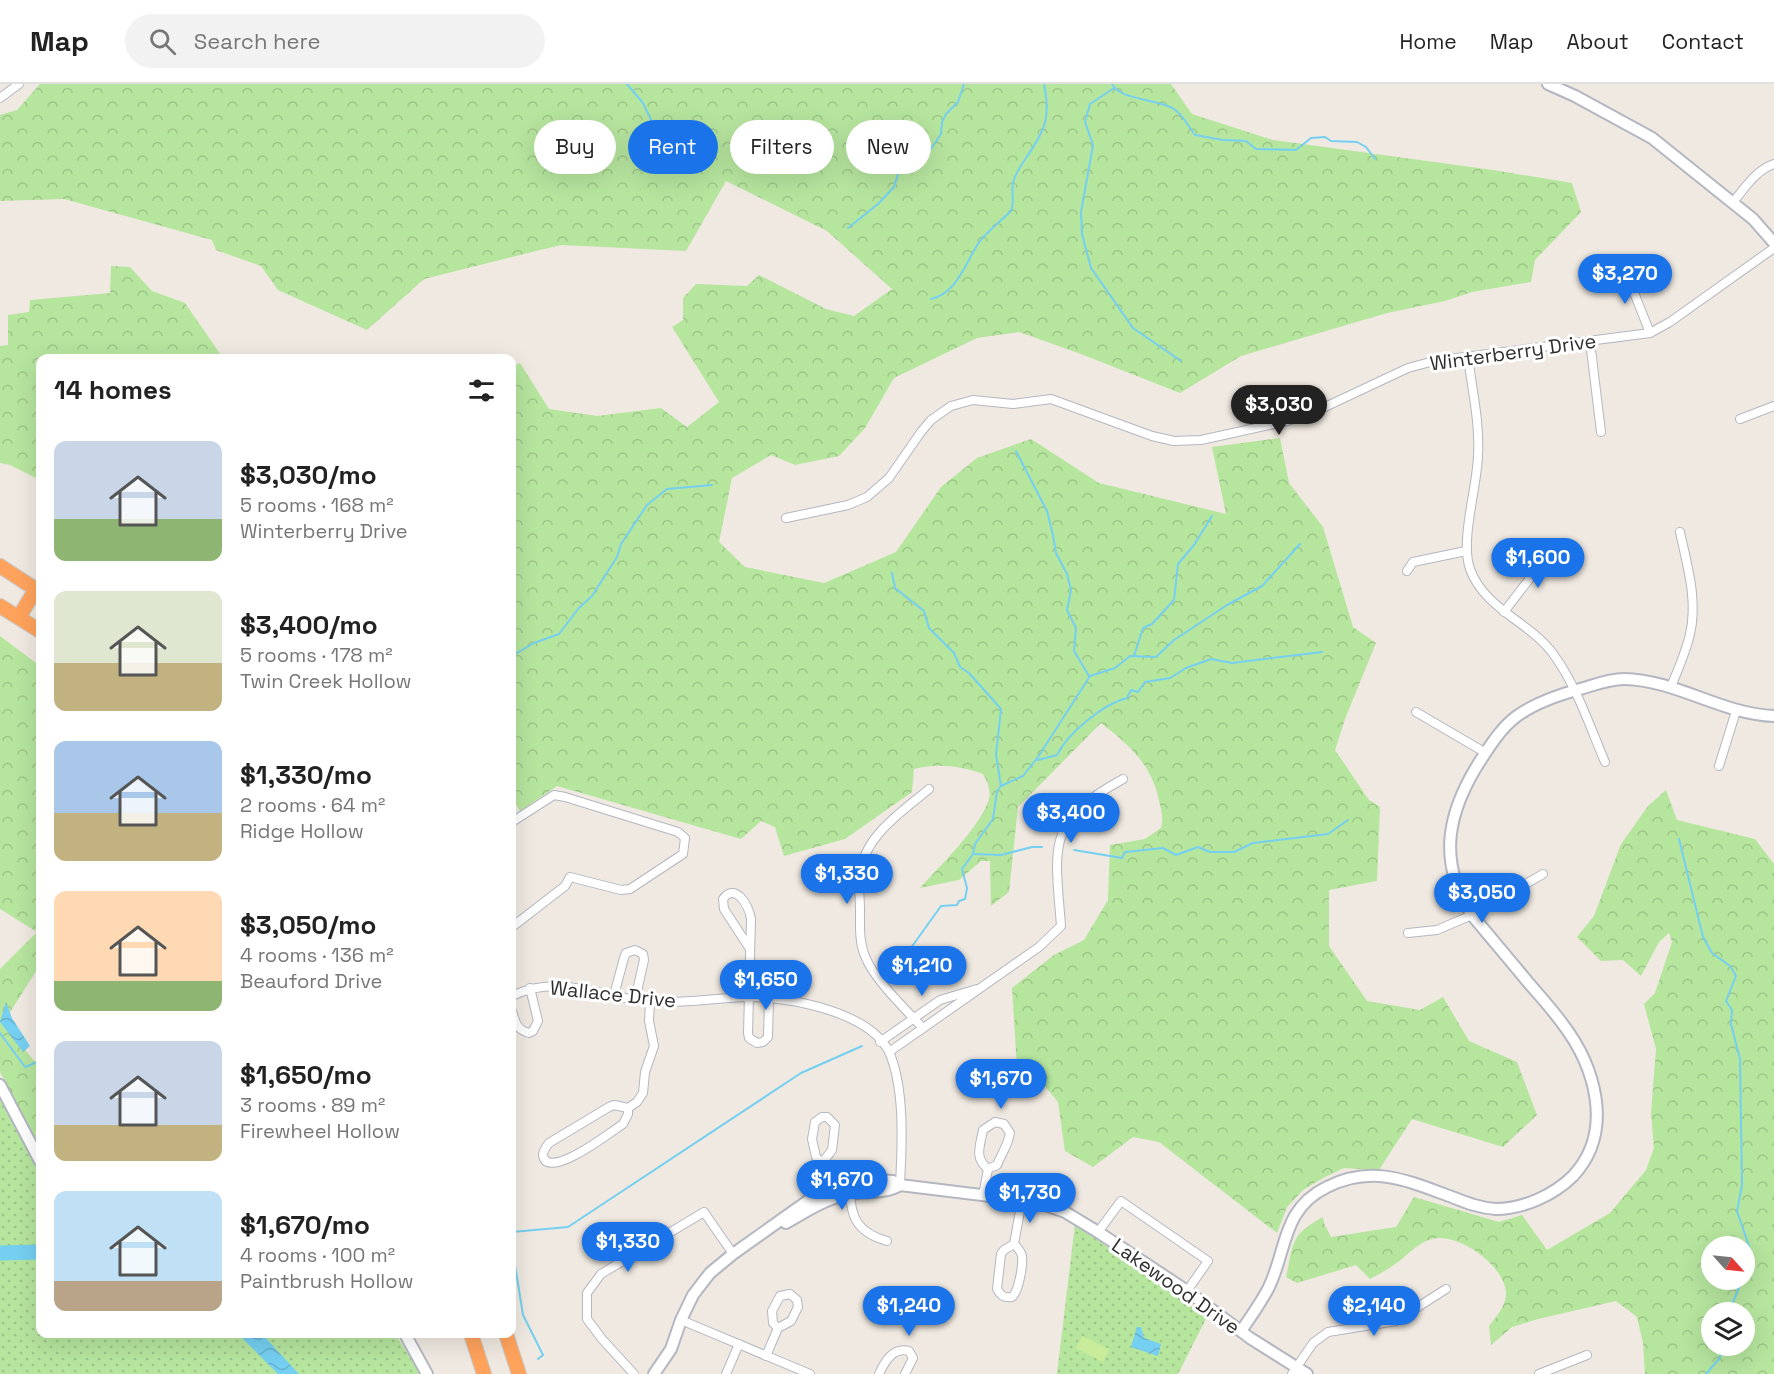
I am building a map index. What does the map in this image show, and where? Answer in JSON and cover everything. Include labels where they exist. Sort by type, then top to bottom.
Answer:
[{"type":"highway","points":[[0,566],[36,589]]},
{"type":"highway","points":[[19,617],[36,593]]},
{"type":"highway","points":[[0,606],[36,628]]},
{"type":"highway","points":[[472,1338],[484,1374]]},
{"type":"highway","points":[[507,1338],[519,1374]]},
{"type":"street","points":[[0,98],[19,84]]},
{"type":"street","points":[[1548,84],[1584,100],[1652,138],[1753,219],[1774,243]]},
{"type":"street","points":[[1733,202],[1753,178],[1767,166],[1774,164]]},
{"type":"street","name":"Winterberry Drive","points":[[786,518],[848,505],[867,497],[889,478],[931,420],[951,406],[973,400],[1013,404],[1051,399],[1152,436],[1174,441],[1201,440],[1299,418],[1408,368],[1434,361],[1650,333],[1670,322],[1774,248]]},
{"type":"street","points":[[1624,267],[1650,333]]},
{"type":"street","points":[[1590,341],[1601,432]]},
{"type":"street","points":[[1467,357],[1477,430],[1478,456],[1466,551],[1470,568],[1478,585],[1488,598],[1554,654],[1574,691],[1605,762]]},
{"type":"street","points":[[1740,419],[1774,406]]},
{"type":"street","points":[[1671,687],[1690,633],[1694,610],[1693,592],[1680,532]]},
{"type":"street","points":[[1407,571],[1413,562],[1466,551]]},
{"type":"street","points":[[1504,612],[1540,565],[1542,552]]},
{"type":"street","points":[[1241,1331],[1269,1288],[1286,1231],[1294,1217],[1306,1202],[1324,1188],[1345,1179],[1366,1175],[1392,1176],[1478,1207],[1497,1209],[1518,1206],[1543,1197],[1565,1184],[1582,1166],[1592,1147],[1597,1123],[1596,1094],[1585,1060],[1563,1024],[1472,915],[1463,902],[1452,875],[1448,846],[1453,816],[1464,789],[1501,731],[1516,717],[1535,705],[1574,691],[1621,679],[1651,680],[1736,711],[1774,716]]},
{"type":"street","points":[[1719,766],[1736,711]]},
{"type":"street","points":[[1416,712],[1486,753]]},
{"type":"street","points":[[889,1052],[1039,947],[1061,926],[1056,859],[1059,841],[1067,823],[1077,810],[1096,794],[1123,779]]},
{"type":"street","points":[[923,1028],[874,972],[865,957],[860,939],[860,874],[871,843],[885,826],[928,789]]},
{"type":"street","points":[[516,819],[554,795],[565,796],[678,832],[685,838],[683,854],[630,889],[621,890],[570,877],[565,886],[516,924]]},
{"type":"street","points":[[1408,933],[1437,930],[1472,915],[1544,874]]},
{"type":"street","points":[[750,949],[724,909],[723,899],[728,893],[738,894],[750,913],[750,949],[748,1033],[749,1038],[757,1043],[763,1042],[768,1037],[769,998]]},
{"type":"street","points":[[614,995],[626,953],[635,950],[643,954],[644,960],[635,1000]]},
{"type":"street","name":"Wallace Drive","points":[[516,994],[541,986],[562,986],[650,1002],[769,998],[813,1004],[833,1012],[869,1030],[889,1052],[895,1071],[902,1135],[900,1185]]},
{"type":"street","points":[[516,1026],[529,1033],[533,1031],[538,1021],[530,988]]},
{"type":"street","points":[[880,1042],[940,1000],[981,988]]},
{"type":"street","points":[[628,1108],[623,1124],[603,1137],[564,1162],[551,1164],[546,1161],[543,1155],[549,1143],[609,1107],[614,1105],[628,1108],[637,1102],[643,1093],[645,1072],[654,1046],[649,1022],[650,1002]]},
{"type":"street","points":[[0,1085],[36,1153]]},
{"type":"street","points":[[822,1163],[832,1150],[834,1125],[830,1119],[822,1117],[815,1122],[812,1139],[816,1157],[822,1163],[825,1196]]},
{"type":"street","points":[[991,1123],[1002,1123],[1010,1133],[1007,1147],[1002,1151],[997,1165],[988,1169],[980,1163],[979,1157],[983,1130],[991,1123]]},
{"type":"street","points":[[983,1195],[988,1169]]},
{"type":"street","name":"Lakewood Drive","points":[[654,1374],[671,1349],[681,1320],[699,1288],[710,1274],[732,1254],[816,1195],[825,1196],[877,1180],[893,1181],[900,1185],[1022,1200],[1065,1212],[1187,1291],[1294,1371],[1307,1374]]},
{"type":"street","points":[[850,1189],[852,1211],[860,1227],[870,1236],[887,1241]]},
{"type":"street","points":[[1014,1244],[1022,1258],[1017,1290],[1012,1297],[1007,1298],[997,1289],[1001,1254],[1014,1244],[1022,1200]]},
{"type":"street","points":[[1098,1232],[1121,1201],[1208,1261],[1187,1291]]},
{"type":"street","points":[[634,1374],[602,1339],[588,1319],[587,1293],[601,1274],[704,1212],[732,1254]]},
{"type":"street","points":[[1294,1371],[1312,1343],[1328,1332],[1396,1321],[1446,1288]]},
{"type":"street","points":[[681,1320],[810,1374]]},
{"type":"street","points":[[766,1356],[778,1328]]},
{"type":"street","points":[[407,1338],[427,1374]]},
{"type":"street","points":[[726,1374],[739,1344]]},
{"type":"street","points":[[879,1374],[890,1356],[902,1349],[909,1351],[913,1358],[905,1374]]},
{"type":"street","points":[[1539,1374],[1587,1355]]},
{"type":"green space","points":[[40,84],[1171,84],[1192,114],[1273,140],[1572,183],[1581,212],[1535,260],[1531,282],[1472,292],[1445,301],[1387,313],[1241,356],[1180,393],[1019,332],[977,338],[894,378],[865,428],[839,456],[795,465],[771,455],[732,478],[719,542],[745,567],[824,583],[896,552],[941,487],[977,458],[1031,439],[1099,483],[1226,514],[1212,447],[1280,438],[1289,483],[1323,527],[1353,627],[1376,643],[1335,750],[1369,800],[1380,807],[1377,881],[1329,890],[1329,946],[1367,1001],[1420,1010],[1443,997],[1469,1041],[1517,1062],[1537,1115],[1503,1147],[1412,1119],[1379,1170],[1344,1168],[1303,1190],[1287,1207],[1277,1233],[1159,1142],[1133,1137],[1093,1167],[1065,1151],[1058,1102],[1039,1079],[1018,1083],[1012,988],[1054,955],[1084,940],[1108,900],[1110,845],[1145,839],[1161,828],[1162,822],[1157,791],[1146,768],[1122,740],[1101,723],[1018,807],[1009,892],[991,906],[990,861],[981,861],[959,880],[920,888],[976,824],[988,802],[989,788],[983,774],[966,769],[941,766],[914,769],[912,792],[845,839],[784,856],[775,827],[761,821],[741,839],[557,786],[520,811],[516,804],[516,364],[520,363],[549,409],[597,416],[661,408],[687,427],[719,402],[672,327],[683,320],[683,298],[696,284],[747,286],[759,275],[826,309],[854,316],[892,289],[827,231],[726,181],[686,251],[562,245],[544,249],[424,279],[367,330],[278,290],[261,266],[216,250],[212,240],[64,199],[0,201],[0,115],[17,110]]},
{"type":"green space","points":[[111,266],[130,267],[152,291],[185,303],[220,354],[36,354],[36,478],[10,465],[0,463],[0,346],[8,345],[8,315],[29,312],[30,300],[110,293]]},
{"type":"green space","points":[[0,636],[36,663],[36,931],[0,909]]},
{"type":"green space","points":[[1666,790],[1677,820],[1755,839],[1774,864],[1774,1374],[1645,1374],[1643,1343],[1637,1317],[1616,1301],[1512,1327],[1491,1345],[1489,1326],[1504,1303],[1506,1294],[1504,1283],[1489,1262],[1479,1253],[1455,1241],[1443,1238],[1422,1243],[1395,1265],[1370,1279],[1356,1265],[1297,1283],[1286,1277],[1295,1241],[1312,1223],[1323,1217],[1331,1237],[1396,1227],[1414,1197],[1499,1222],[1522,1215],[1547,1250],[1610,1213],[1646,1170],[1654,1148],[1651,1113],[1656,1049],[1644,1004],[1655,993],[1672,942],[1669,933],[1659,942],[1641,976],[1623,960],[1601,961],[1577,937],[1594,916],[1621,844],[1648,806]]},
{"type":"green space","points":[[36,933],[36,971],[3,1023],[36,1063],[36,1142],[0,1072],[0,969]]},
{"type":"green space","points":[[0,1097],[36,1162],[36,1338],[398,1338],[421,1374],[0,1374]]},
{"type":"green space","points":[[1075,1224],[1207,1317],[1178,1374],[1057,1374]]},
{"type":"green space","points":[[1082,1336],[1109,1349],[1103,1362],[1076,1348]]},
{"type":"water","points":[[6,1002],[12,1018],[30,1046],[23,1052],[0,1022]]},
{"type":"water","points":[[1137,1327],[1141,1327],[1144,1338],[1161,1344],[1158,1356],[1131,1347]]},
{"type":"water","points":[[242,1338],[266,1338],[299,1374],[278,1374]]},
{"type":"waterway","points":[[627,84],[643,103],[651,120]]},
{"type":"waterway","points":[[848,228],[878,204],[894,187],[900,168],[913,156],[930,150],[941,134],[942,122],[946,114],[958,102],[964,84]]},
{"type":"waterway","points":[[931,299],[940,296],[954,284],[981,240],[1011,211],[1014,180],[1045,124],[1047,106],[1044,84]]},
{"type":"waterway","points":[[1112,84],[1123,94],[1167,105],[1174,109],[1183,117],[1195,135],[1246,141],[1256,149],[1296,150],[1311,138],[1325,137],[1331,141],[1357,142],[1366,147],[1375,159]]},
{"type":"waterway","points":[[1114,88],[1090,104],[1085,122],[1093,145],[1081,212],[1082,234],[1091,268],[1133,328],[1181,361]]},
{"type":"waterway","points":[[1016,451],[1047,511],[1056,553],[1067,574],[1071,590],[1067,610],[1076,628],[1074,651],[1089,676]]},
{"type":"waterway","points":[[516,654],[534,643],[559,634],[578,609],[592,596],[617,557],[621,544],[647,505],[667,489],[712,485]]},
{"type":"waterway","points":[[1134,656],[1143,628],[1152,624],[1174,600],[1178,564],[1194,545],[1212,516]]},
{"type":"waterway","points":[[908,952],[941,906],[957,905],[959,901],[965,899],[967,888],[962,869],[973,854],[975,844],[993,819],[997,791],[1001,786],[1023,776],[1038,757],[1090,676],[1115,668],[1130,656],[1156,657],[1174,640],[1227,605],[1262,586],[1300,544]]},
{"type":"waterway","points":[[892,573],[895,588],[924,611],[929,628],[954,653],[960,667],[969,673],[1001,709],[996,755],[1001,786]]},
{"type":"waterway","points":[[1038,760],[1057,755],[1062,746],[1087,720],[1107,706],[1127,698],[1131,690],[1138,692],[1145,682],[1170,678],[1186,668],[1211,659],[1232,663],[1322,652]]},
{"type":"waterway","points":[[1074,850],[1122,858],[1125,852],[1163,848],[1176,855],[1198,847],[1210,852],[1234,852],[1253,843],[1328,834],[1348,820]]},
{"type":"waterway","points":[[1679,839],[1703,937],[1712,953],[1730,966],[1736,976],[1726,1001],[1732,1010],[1731,1024],[1740,1059],[1742,1185],[1737,1211],[1746,1236]]},
{"type":"waterway","points":[[974,854],[1001,855],[1032,847],[1042,847]]},
{"type":"waterway","points":[[0,1033],[25,1067],[36,1063]]},
{"type":"waterway","points":[[516,1232],[568,1227],[801,1073],[862,1046]]},
{"type":"waterway","points":[[0,1253],[36,1252]]},
{"type":"waterway","points":[[516,1271],[523,1315],[543,1355],[538,1359]]},
{"type":"waterway","points":[[1733,1302],[1738,1290]]},
{"type":"waterway","points":[[1706,1374],[1720,1356]]}]
